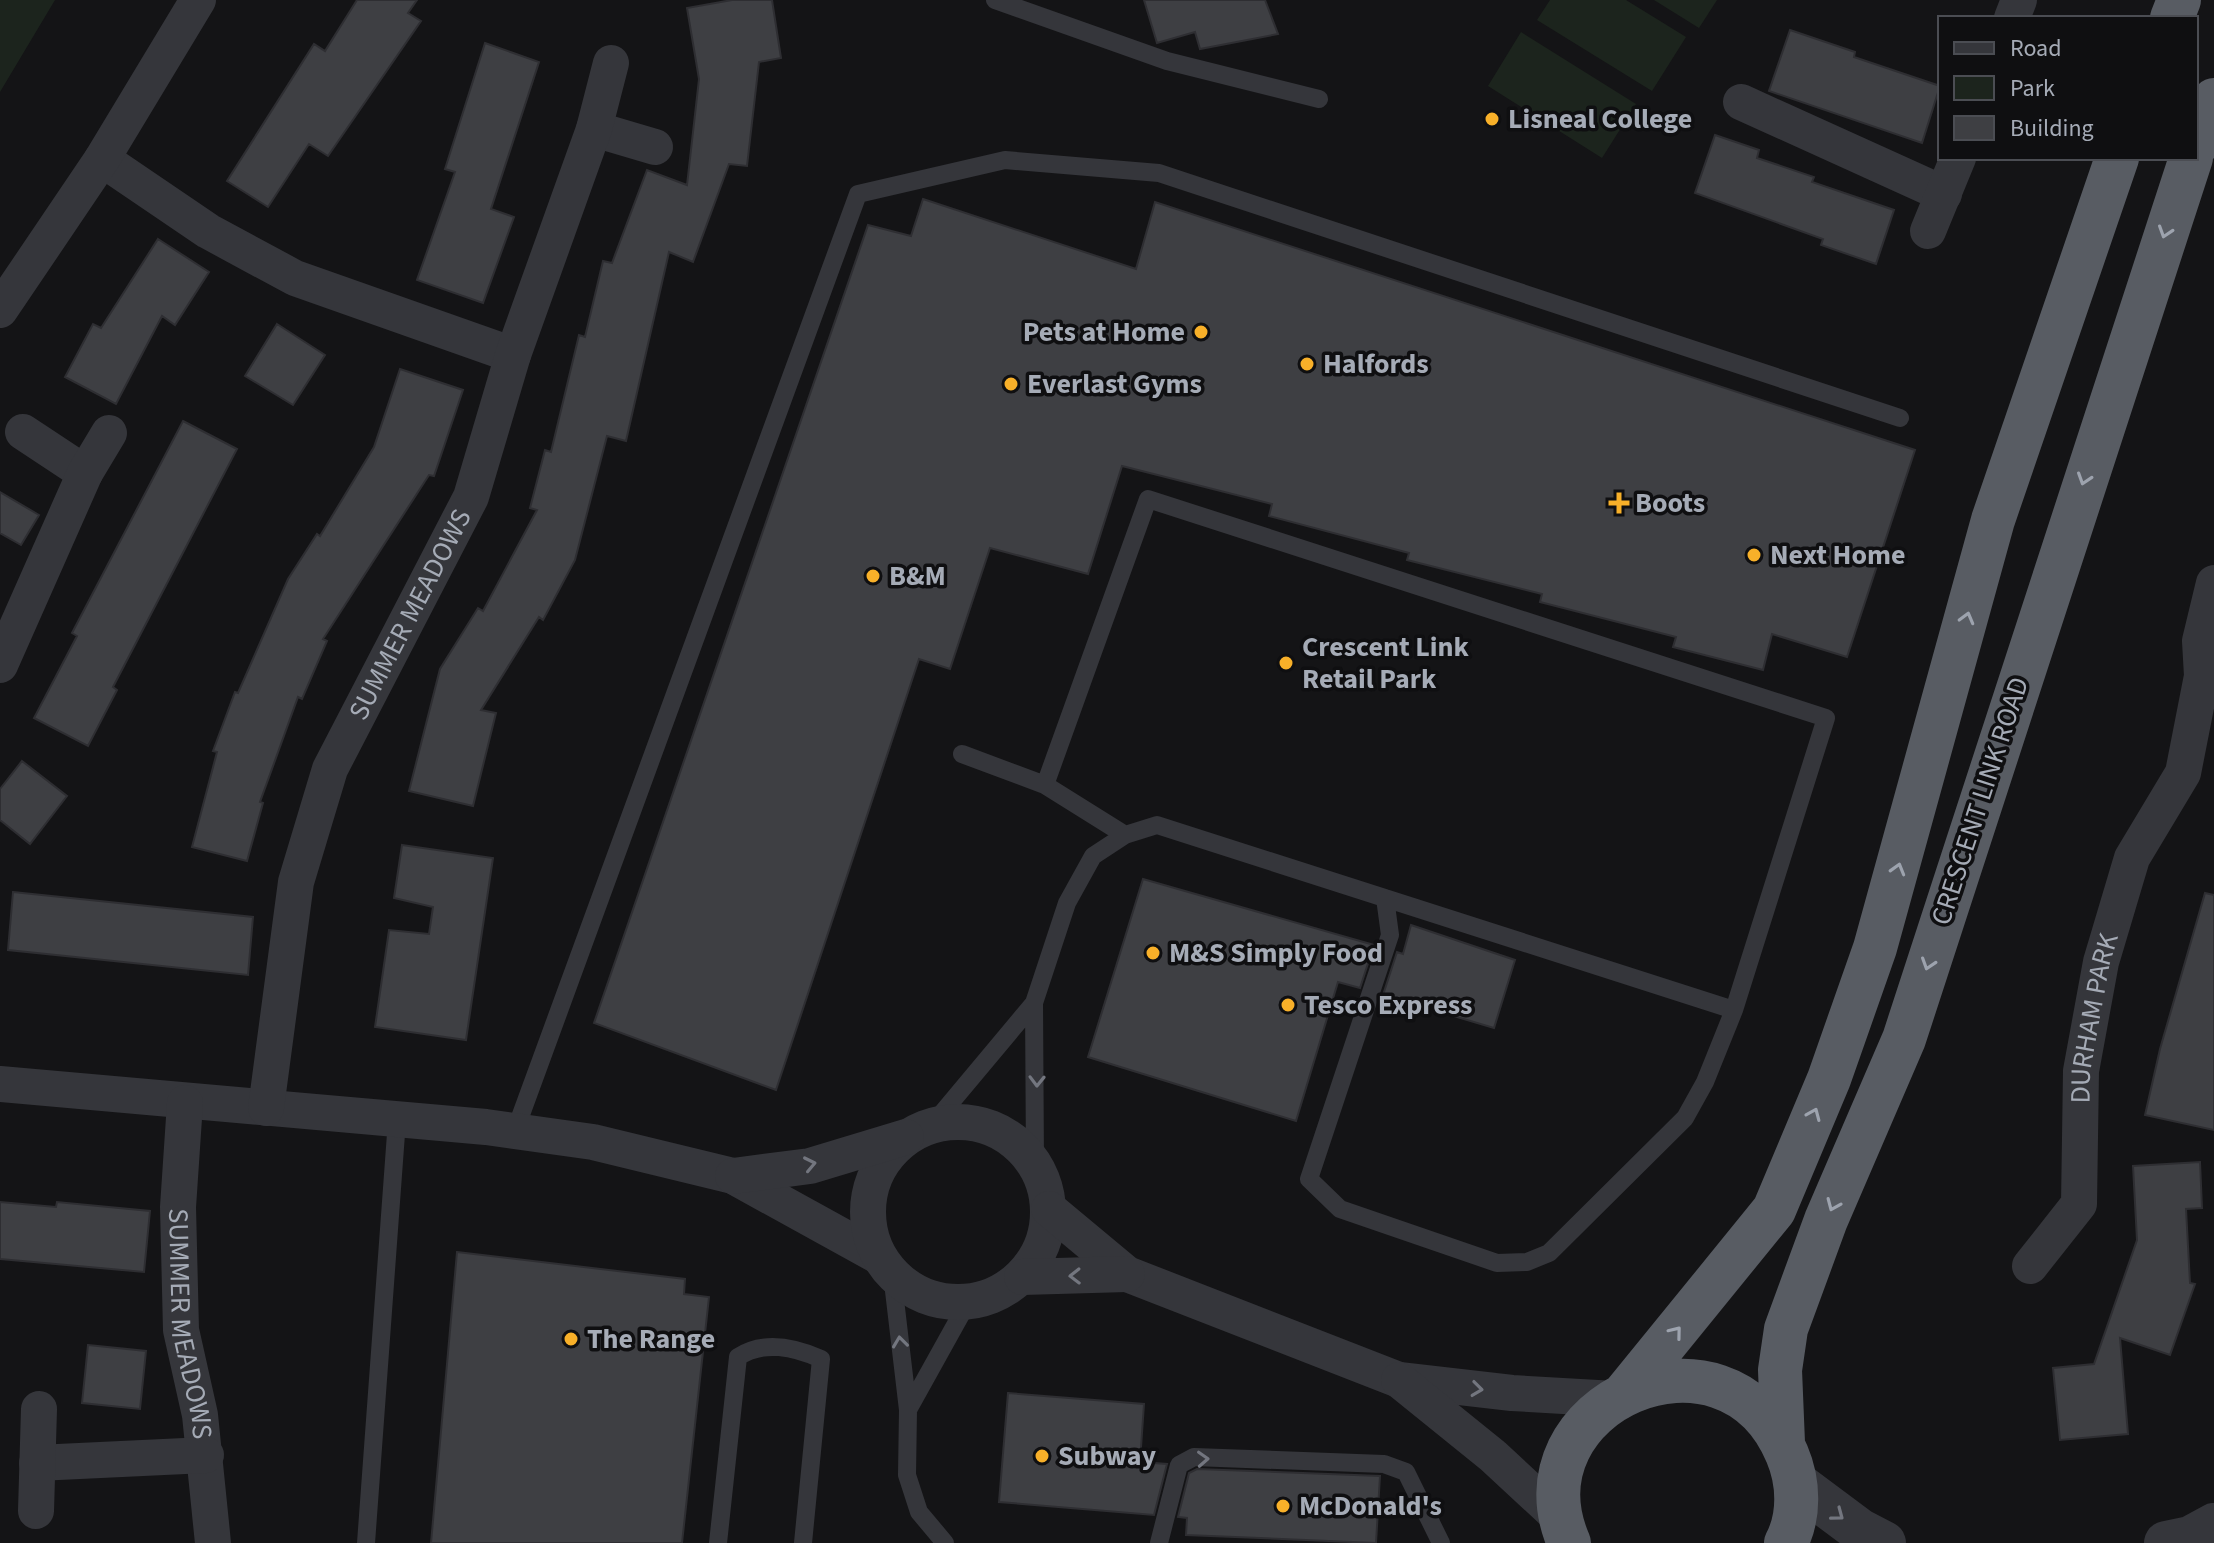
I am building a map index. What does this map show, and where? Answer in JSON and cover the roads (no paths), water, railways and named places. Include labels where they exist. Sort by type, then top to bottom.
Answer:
[{"type":"highway","points":[[2198,140],[2214,100]]},
{"type":"highway","name":"CRESCENT LINK ROAD","points":[[1566,1531],[1560,1499],[1568,1455],[1592,1417],[1621,1395],[1774,1210],[1829,1079],[1875,948],[1993,520],[2116,160]]},
{"type":"highway","name":"CRESCENT LINK ROAD","points":[[1786,1543],[1795,1517],[1780,1370],[1786,1329],[1826,1220],[1904,1039],[2190,160]]},
{"type":"highway","name":"CRESCENT LINK ROAD","points":[[1621,1395],[1665,1381],[1708,1383],[1744,1400],[1772,1426],[1789,1463]]},
{"type":"street","points":[[0,310],[102,159],[198,0]]},
{"type":"street","name":"SUMMER MEADOWS","points":[[266,1108],[296,882],[330,769],[471,497],[513,355],[594,129],[611,63]]},
{"type":"street","points":[[1741,102],[1944,194]]},
{"type":"street","points":[[594,129],[655,147]]},
{"type":"street","points":[[102,159],[208,231],[295,278],[513,355]]},
{"type":"street","points":[[1928,231],[1957,160]]},
{"type":"street","points":[[23,432],[85,473]]},
{"type":"street","points":[[0,665],[85,473],[109,433]]},
{"type":"street","name":"DURHAM PARK","points":[[2030,1266],[2079,1204],[2081,1071],[2101,962],[2132,858],[2198,778],[2202,676],[2200,641],[2214,583]]},
{"type":"street","points":[[0,1084],[515,1131],[593,1142],[733,1176],[885,1265],[914,1291],[941,1301],[968,1302],[997,1294],[1022,1277],[1037,1257],[1047,1234],[1049,1209],[1035,1163],[1016,1141],[990,1127],[961,1121],[919,1131],[810,1166],[733,1176]]},
{"type":"street","name":"SUMMER MEADOWS","points":[[185,1103],[178,1207],[181,1330],[206,1455],[213,1543]]},
{"type":"street","points":[[885,1265],[870,1234],[867,1209],[872,1183],[885,1157],[919,1131]]},
{"type":"street","points":[[1049,1209],[1127,1274],[1399,1380],[1512,1393],[1621,1395]]},
{"type":"street","points":[[1022,1277],[1127,1274]]},
{"type":"street","points":[[1399,1380],[1493,1456],[1566,1531]]},
{"type":"street","points":[[36,1511],[39,1409]]},
{"type":"street","points":[[37,1463],[206,1455]]},
{"type":"street","points":[[1789,1463],[1859,1530],[1884,1543]]},
{"type":"street","points":[[2166,1543],[2190,1538],[2214,1525]]},
{"type":"lane","points":[[995,0],[1167,61],[1319,99]]},
{"type":"lane","points":[[515,1131],[858,194],[1005,160],[1159,173],[1900,418]]},
{"type":"lane","points":[[1045,785],[1148,499],[1826,718],[1734,1010],[1705,1082],[1685,1118],[1549,1253],[1527,1262],[1497,1263],[1340,1209],[1309,1179],[1390,935],[1385,898]]},
{"type":"lane","points":[[962,754],[1045,785],[1125,835]]},
{"type":"lane","points":[[1035,1163],[1034,1003],[1067,903],[1093,856],[1125,835],[1157,825],[1734,1010]]},
{"type":"lane","points":[[919,1131],[1034,1003]]},
{"type":"lane","points":[[366,1543],[397,1120]]},
{"type":"lane","points":[[885,1265],[908,1410],[907,1475],[919,1512],[945,1543]]},
{"type":"lane","points":[[908,1410],[968,1302]]},
{"type":"lane","points":[[718,1543],[738,1357],[751,1348],[793,1347],[821,1359],[803,1543]]},
{"type":"lane","points":[[1159,1543],[1179,1465],[1194,1457],[1384,1464],[1406,1472],[1441,1543]]},
{"type":"place","name":"Lisneal College","points":[[1492,119]]},
{"type":"place","name":"Pets at Home","points":[[1201,332]]},
{"type":"place","name":"Halfords","points":[[1307,364]]},
{"type":"place","name":"Everlast Gyms","points":[[1011,384]]},
{"type":"place","name":"Boots","points":[[1619,503]]},
{"type":"place","name":"Next Home","points":[[1754,555]]},
{"type":"place","name":"B&M","points":[[873,576]]},
{"type":"place","name":"Crescent Link Retail Park","points":[[1286,663]]},
{"type":"place","name":"M&S Simply Food","points":[[1153,953]]},
{"type":"place","name":"Tesco Express","points":[[1288,1005]]},
{"type":"place","name":"The Range","points":[[571,1339]]},
{"type":"place","name":"Subway","points":[[1042,1456]]},
{"type":"place","name":"McDonald's","points":[[1283,1506]]}]
